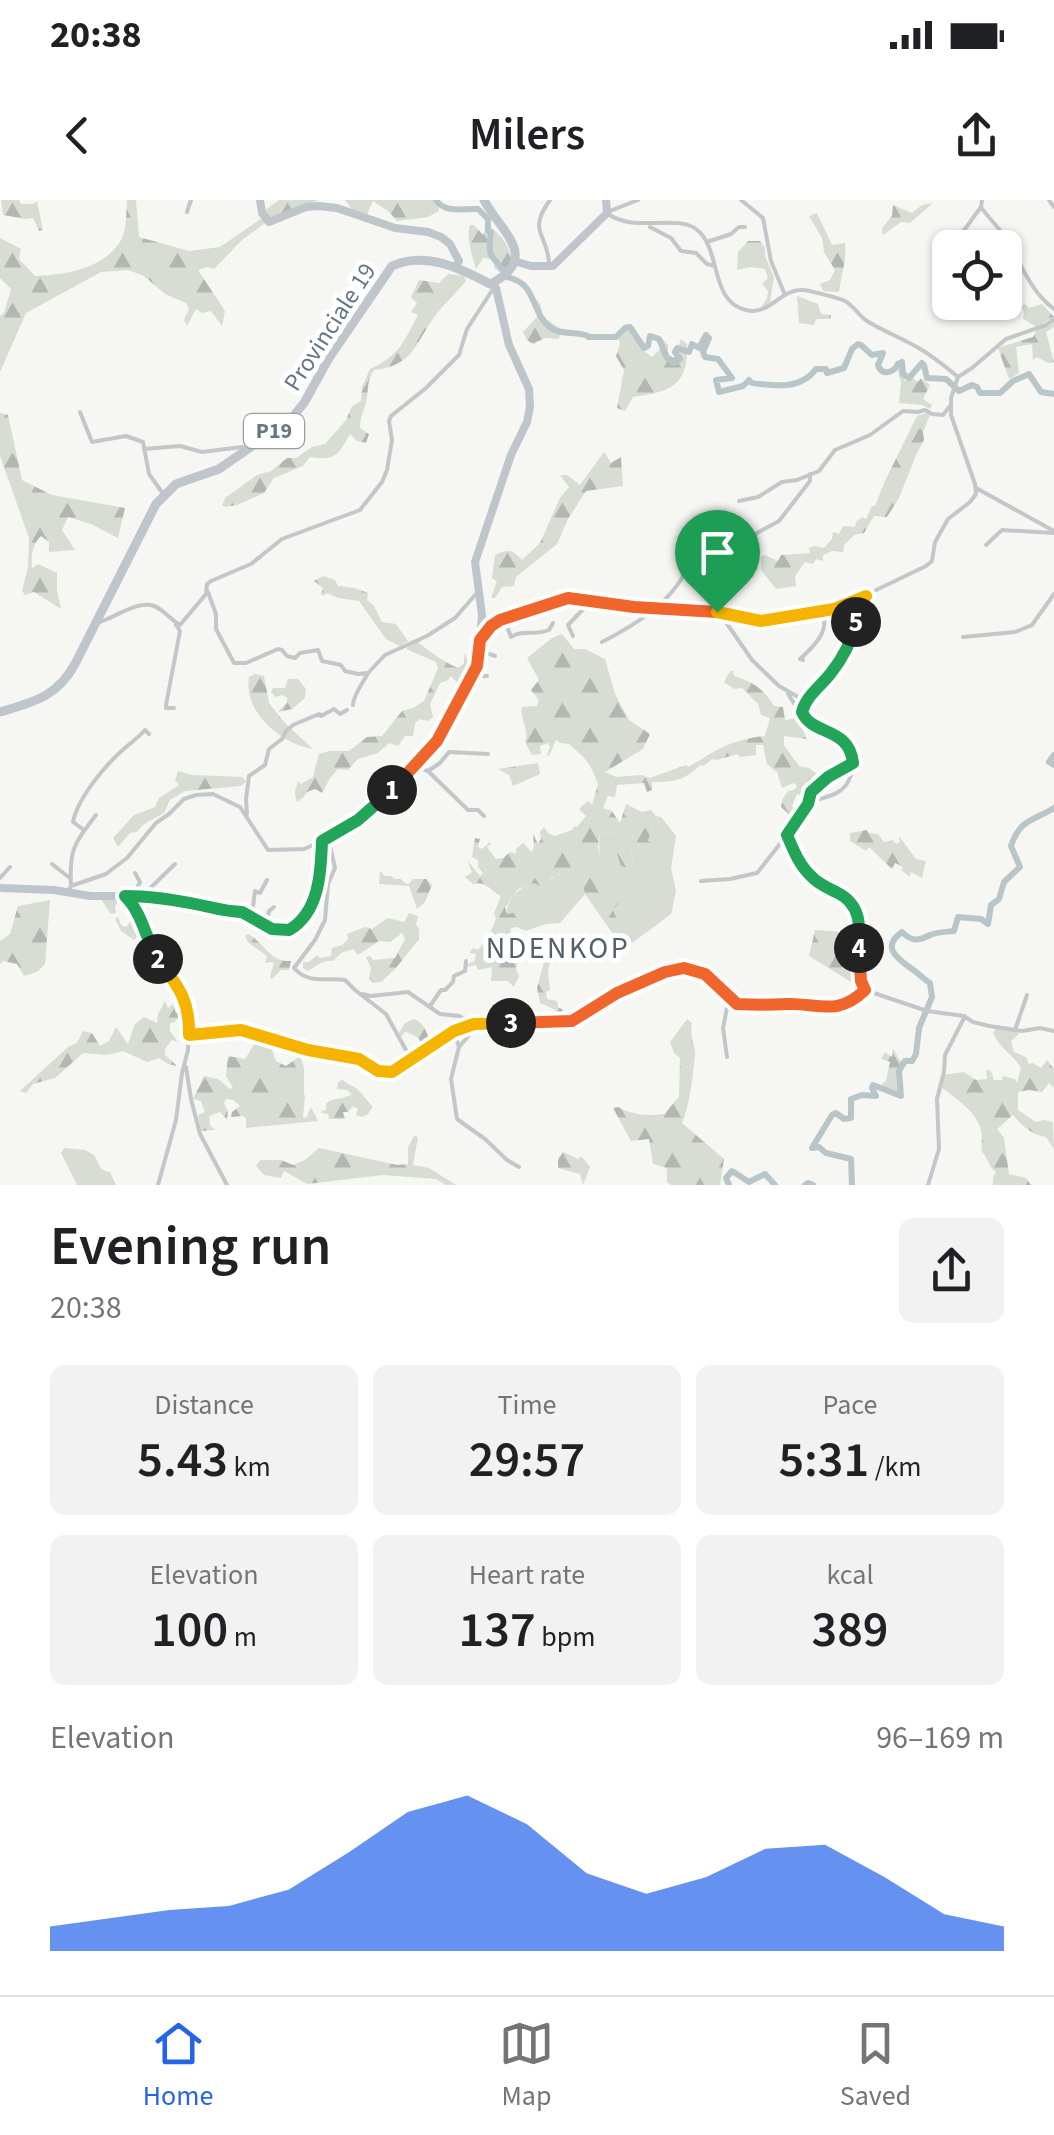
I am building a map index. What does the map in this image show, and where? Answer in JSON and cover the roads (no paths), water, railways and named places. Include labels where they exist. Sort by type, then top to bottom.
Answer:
[{"type":"main road","points":[[484,200],[515,248],[514,261],[494,286]]},
{"type":"main road","name":"Provinciale 19","points":[[164,494],[176,484],[220,469],[299,412],[328,358],[392,266],[420,260],[456,266],[494,286]]},
{"type":"main road","points":[[0,712],[45,697],[60,686],[76,664],[164,494]]},
{"type":"street","points":[[187,212],[192,200]]},
{"type":"street","points":[[260,200],[262,213],[272,222],[298,210],[324,206],[354,212],[395,228],[433,234],[450,244],[459,261],[456,266]]},
{"type":"street","points":[[549,268],[538,221],[550,200]]},
{"type":"street","points":[[606,200],[607,213]]},
{"type":"street","points":[[514,261],[549,268],[607,213],[638,200]]},
{"type":"street","points":[[741,200],[763,218],[771,261],[786,295]]},
{"type":"street","points":[[1049,200],[1054,207]]},
{"type":"street","points":[[963,230],[981,204],[1030,284],[1054,309]]},
{"type":"street","points":[[607,213],[620,221],[694,227],[707,242],[721,287],[738,308],[760,310],[803,290],[844,300],[862,318],[918,347],[958,377]]},
{"type":"street","points":[[646,224],[672,238],[681,252],[696,253],[715,266]]},
{"type":"street","points":[[707,242],[746,227]]},
{"type":"street","points":[[368,673],[345,671],[340,664],[322,660],[318,650],[300,653],[295,658],[278,649],[246,663],[234,663],[216,629],[207,584],[250,564],[282,539],[360,510],[387,470],[391,416],[459,355],[467,329],[494,286]]},
{"type":"street","points":[[0,888],[54,890],[104,875],[128,858],[156,823],[192,796],[218,796],[240,807],[268,850],[304,848],[361,818],[437,741],[478,662],[482,615],[476,558],[530,407],[529,388],[509,345],[494,286]]},
{"type":"street","points":[[480,645],[496,622],[568,598],[717,612],[761,621],[840,607],[928,565],[947,521],[976,494],[952,421],[950,406],[958,377],[1006,339],[1054,320]]},
{"type":"street","points":[[739,501],[758,497],[782,482],[819,472],[835,450],[870,435],[904,411],[925,410],[943,415],[950,406]]},
{"type":"street","points":[[80,412],[92,442],[130,436],[143,442],[149,474],[164,494]]},
{"type":"street","points":[[144,448],[175,446],[202,452],[242,446],[245,450]]},
{"type":"street","points":[[717,612],[736,556],[757,533],[779,521],[810,481],[810,474]]},
{"type":"street","points":[[976,488],[1054,532]]},
{"type":"street","points":[[602,642],[656,608],[672,592],[686,571],[701,532],[712,519]]},
{"type":"street","points":[[986,544],[1002,530],[1054,532]]},
{"type":"street","points":[[176,625],[182,624],[208,592]]},
{"type":"street","points":[[247,814],[249,776],[264,765],[269,749],[286,732],[319,714],[334,709],[340,714],[350,708],[368,673],[385,654],[427,636],[455,618],[478,593]]},
{"type":"street","points":[[963,637],[1016,632],[1032,625],[1054,594]]},
{"type":"street","points":[[802,715],[805,701],[840,662],[853,634],[858,608],[866,596]]},
{"type":"street","points":[[611,604],[618,597]]},
{"type":"street","points":[[573,636],[568,624],[590,602]]},
{"type":"street","points":[[94,623],[147,605],[157,607],[176,625],[180,631],[166,704],[166,708],[174,708]]},
{"type":"street","points":[[717,612],[752,660],[785,690],[805,701]]},
{"type":"street","points":[[802,660],[825,626],[822,612]]},
{"type":"street","points":[[510,616],[511,637],[522,632],[538,634],[549,630],[553,623]]},
{"type":"street","points":[[480,645],[495,656]]},
{"type":"street","points":[[472,676],[487,676]]},
{"type":"street","points":[[785,690],[806,720],[842,739],[852,752],[850,778],[841,790],[808,804]]},
{"type":"street","points":[[84,830],[73,822],[74,814],[95,781],[142,732],[148,734]]},
{"type":"street","points":[[428,770],[440,764],[449,752],[488,754]]},
{"type":"street","points":[[701,881],[757,873],[808,804],[809,794],[853,763]]},
{"type":"street","points":[[415,767],[428,770],[468,810],[478,810],[484,816]]},
{"type":"street","points":[[375,788],[382,799]]},
{"type":"street","points":[[70,886],[70,858],[96,815]]},
{"type":"street","points":[[347,818],[361,818]]},
{"type":"street","points":[[787,835],[809,875],[846,898],[858,914],[860,976],[865,990]]},
{"type":"street","points":[[248,914],[277,931],[289,930],[301,922],[311,908],[325,839]]},
{"type":"street","points":[[325,839],[335,868],[328,884],[325,920],[315,940],[293,966],[300,976],[310,980],[346,980],[386,1014],[411,1058]]},
{"type":"street","points":[[52,864],[70,886],[88,896],[133,897],[268,916],[274,906]]},
{"type":"street","points":[[133,897],[176,864]]},
{"type":"street","points":[[0,878],[10,867]]},
{"type":"street","points":[[136,873],[140,882],[133,897],[150,947],[189,1012],[176,1120],[158,1185]]},
{"type":"street","points":[[248,914],[255,891],[260,893],[268,880]]},
{"type":"street","points":[[88,896],[95,887]]},
{"type":"street","points":[[430,1006],[454,976],[464,971],[466,961]]},
{"type":"street","points":[[189,1035],[241,1030],[308,1050],[359,1059],[383,1073],[392,1072],[454,1031],[474,1024],[572,1021],[617,993],[684,968],[705,974],[738,1004],[824,1008],[845,1004],[865,990]]},
{"type":"street","points":[[865,990],[925,1010],[964,1016],[973,1022],[1015,1030],[1054,1031]]},
{"type":"street","points":[[362,994],[408,992],[442,1014],[460,1016],[474,1024]]},
{"type":"street","points":[[1015,1030],[1028,995]]},
{"type":"street","points":[[727,1057],[723,1028],[730,998]]},
{"type":"street","points":[[928,1185],[939,1149],[937,1099],[944,1055],[964,1016]]},
{"type":"street","points":[[474,1024],[459,1047],[451,1079],[457,1119],[519,1167]]},
{"type":"street","points":[[454,1031],[459,1047]]},
{"type":"street","points":[[185,1062],[200,1134],[227,1185]]},
{"type":"waterway","points":[[436,200],[450,209],[478,209],[488,219],[493,258],[507,277],[524,285],[551,328],[590,337],[616,337],[630,327],[644,348],[650,336],[659,339],[667,358],[674,363],[680,359],[677,348],[689,352],[692,344],[699,348],[706,335],[709,338],[705,357],[718,359],[732,378],[716,380],[719,392],[743,386],[749,380],[787,385],[803,380],[816,369],[826,369],[827,373],[844,368],[858,344],[872,355],[883,353],[878,365],[882,371],[891,371],[902,362],[903,374],[909,378],[922,363],[927,378],[946,379],[959,391],[972,385],[980,393],[1000,393],[1029,374],[1041,392],[1054,394]]},
{"type":"waterway","points":[[1054,755],[1049,762],[1054,765]]},
{"type":"waterway","points":[[852,1185],[851,1159],[812,1148],[832,1115],[851,1118],[851,1099],[876,1096],[873,1085],[901,1096],[899,1071],[916,1054],[919,1028],[932,997],[930,983],[895,954],[895,938],[902,932],[915,940],[954,931],[958,917],[981,919],[988,924],[991,905],[999,899],[1004,882],[1020,867],[1011,846],[1015,837],[1028,822],[1054,808]]},
{"type":"waterway","points":[[729,1185],[726,1178],[732,1171],[749,1182],[765,1174],[775,1185]]},
{"type":"waterway","points":[[805,1185],[813,1185]]},
{"type":"district","name":"NDENKOP","points":[[558,948]]}]
